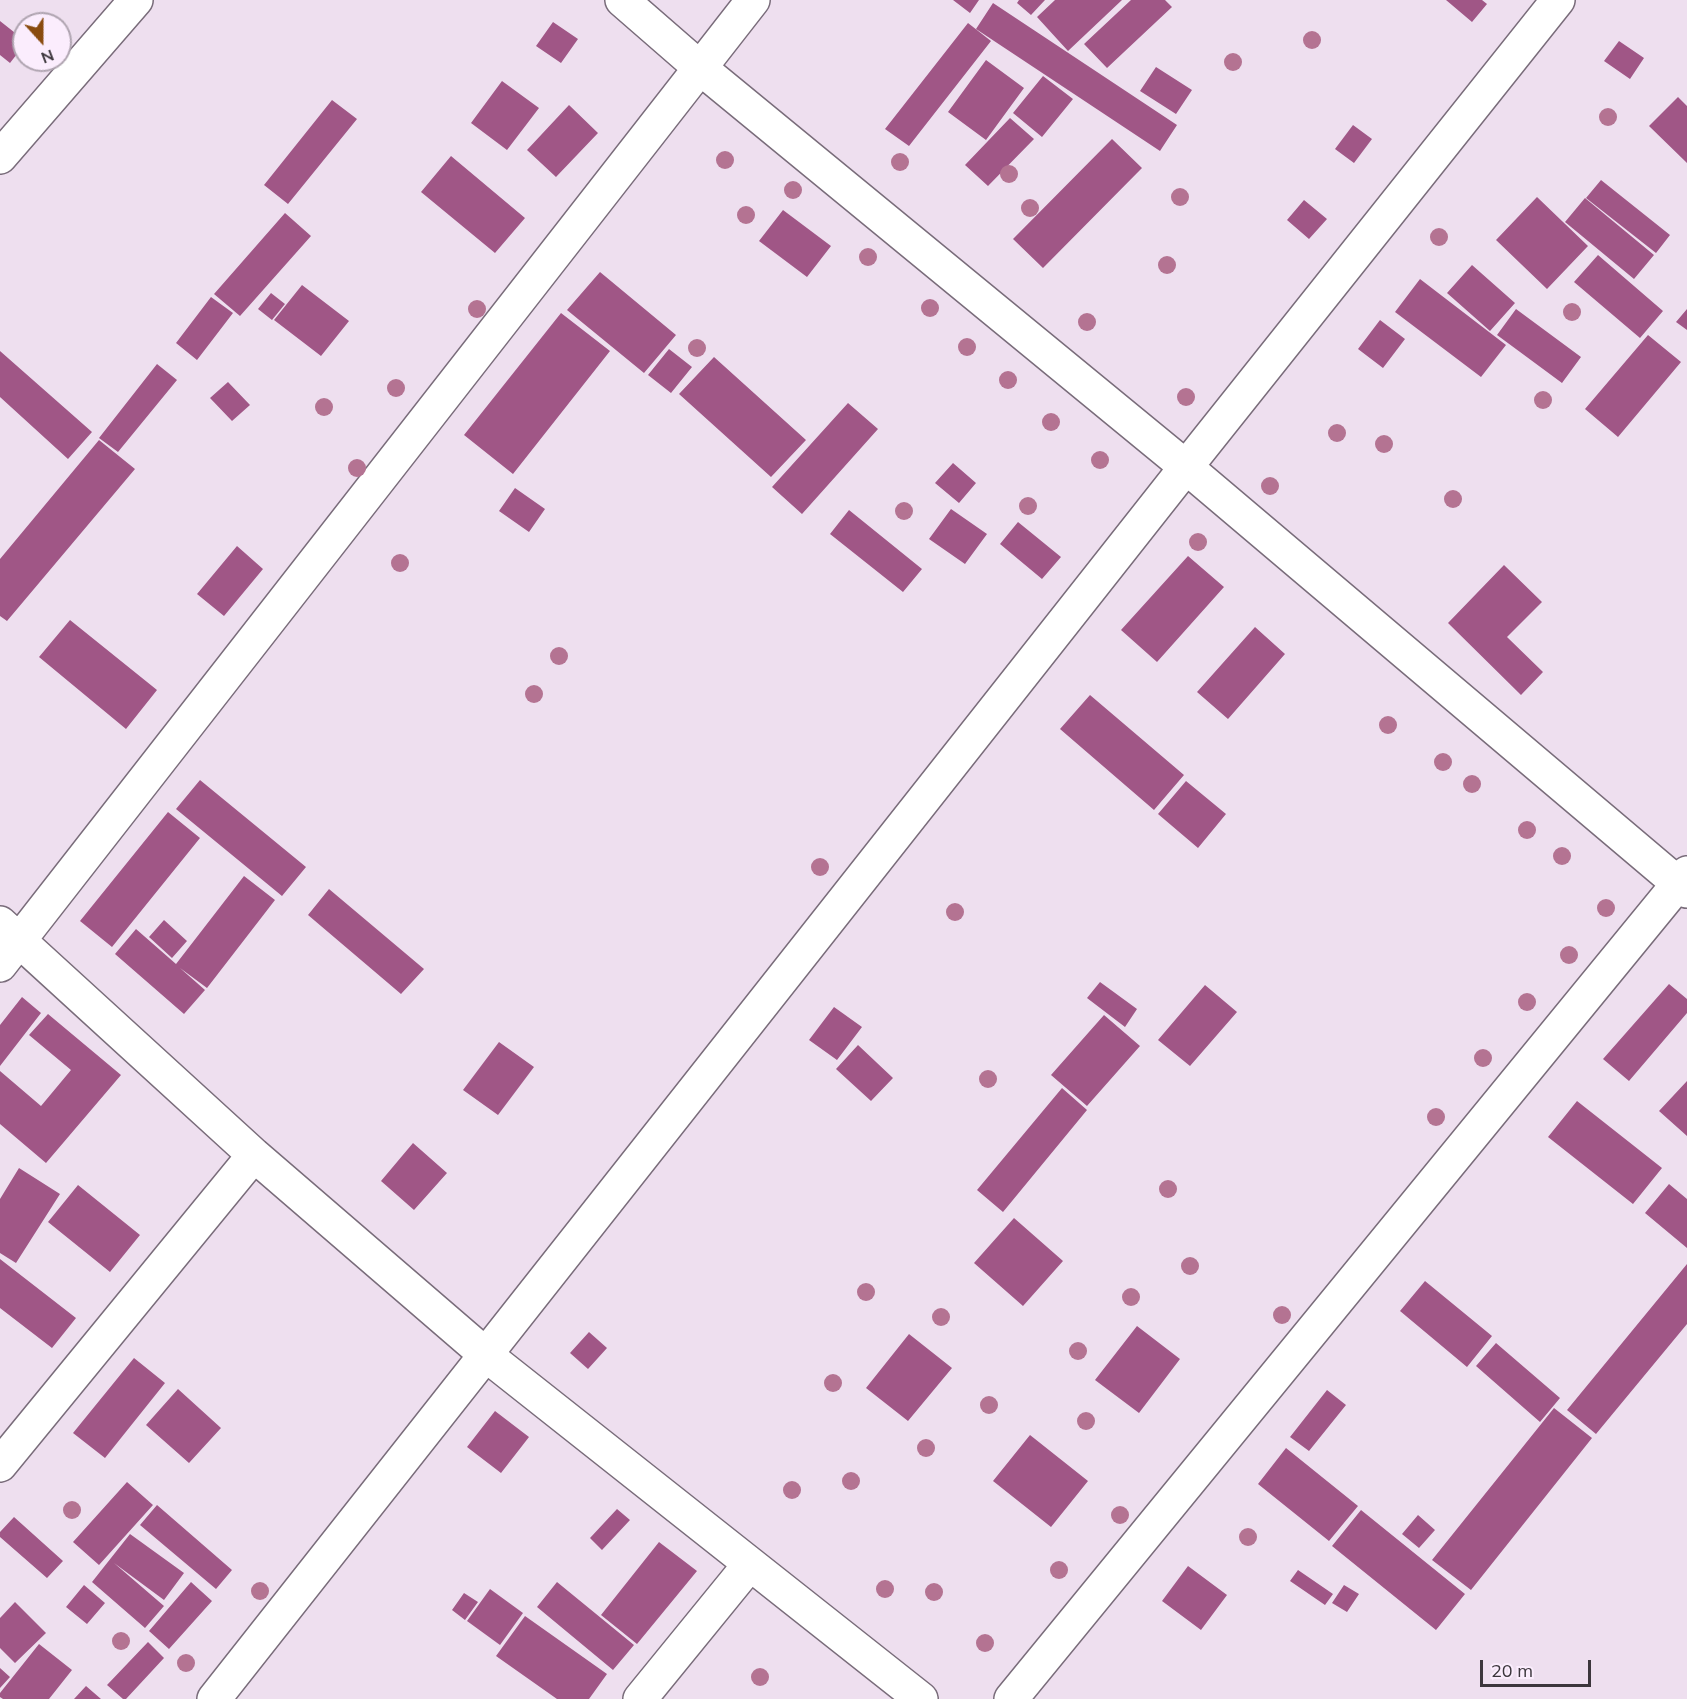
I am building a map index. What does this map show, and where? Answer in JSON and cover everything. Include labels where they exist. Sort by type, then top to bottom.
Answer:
[{"type":"street","points":[[0,157],[136,0]]},
{"type":"street","points":[[622,0],[699,67],[1186,467],[1684,883],[1011,1699]]},
{"type":"street","points":[[753,0],[6,943],[486,1355],[921,1699]]},
{"type":"street","points":[[214,1699],[1186,467],[1558,0]]},
{"type":"street","points":[[0,1465],[254,1155]]},
{"type":"street","points":[[640,1699],[750,1564]]},
{"type":"building","points":[[953,0],[979,0],[970,13]]},
{"type":"building","points":[[1019,0],[1045,0],[1031,15],[1017,3]]},
{"type":"building","points":[[1055,0],[1122,0],[1068,51],[1037,17]]},
{"type":"building","points":[[1131,0],[1165,0],[1172,7],[1107,68],[1084,44]]},
{"type":"building","points":[[1446,0],[1482,0],[1487,4],[1472,22]]},
{"type":"building","points":[[993,3],[1177,125],[1160,151],[976,29]]},
{"type":"building","points":[[0,21],[12,30],[12,60],[10,63],[0,55]]},
{"type":"building","points":[[553,22],[578,39],[561,63],[536,46]]},
{"type":"building","points":[[968,23],[991,41],[909,146],[885,129]]},
{"type":"building","points":[[1619,41],[1644,58],[1630,79],[1604,61]]},
{"type":"building","points":[[986,60],[1024,88],[986,140],[948,112]]},
{"type":"building","points":[[1156,67],[1192,90],[1176,114],[1140,91]]},
{"type":"building","points":[[1043,76],[1073,99],[1042,137],[1013,113]]},
{"type":"building","points":[[502,81],[539,108],[507,150],[471,123]]},
{"type":"building","points":[[1678,97],[1687,106],[1687,163],[1649,126]]},
{"type":"building","points":[[332,100],[357,119],[288,204],[264,185]]},
{"type":"building","points":[[569,105],[598,133],[556,177],[527,150]]},
{"type":"building","points":[[1010,118],[1034,139],[988,186],[965,165]]},
{"type":"building","points":[[1353,125],[1372,139],[1354,163],[1335,149]]},
{"type":"building","points":[[1112,139],[1142,168],[1043,268],[1013,239]]},
{"type":"building","points":[[451,156],[525,218],[495,253],[421,192]]},
{"type":"building","points":[[1601,180],[1670,235],[1656,253],[1586,198]]},
{"type":"building","points":[[1537,197],[1588,246],[1547,289],[1496,240]]},
{"type":"building","points":[[1585,198],[1654,255],[1634,279],[1565,222]]},
{"type":"building","points":[[1304,200],[1327,219],[1309,239],[1287,220]]},
{"type":"building","points":[[783,210],[831,246],[807,277],[759,241]]},
{"type":"building","points":[[285,213],[311,236],[240,316],[214,294]]},
{"type":"building","points":[[1598,255],[1663,311],[1640,338],[1574,282]]},
{"type":"building","points":[[1472,265],[1515,303],[1490,331],[1447,293]]},
{"type":"building","points":[[600,272],[676,335],[644,373],[567,310]]},
{"type":"building","points":[[1420,279],[1506,345],[1481,377],[1395,312]]},
{"type":"building","points":[[302,285],[349,321],[321,356],[274,320]]},
{"type":"building","points":[[271,293],[285,304],[272,320],[258,309]]},
{"type":"building","points":[[211,297],[233,313],[197,360],[176,343]]},
{"type":"building","points":[[1516,309],[1581,357],[1562,383],[1497,335]]},
{"type":"building","points":[[1687,309],[1687,330],[1676,322]]},
{"type":"building","points":[[561,313],[610,351],[513,474],[464,435]]},
{"type":"building","points":[[1380,320],[1405,339],[1383,368],[1358,349]]},
{"type":"building","points":[[1648,335],[1681,362],[1618,437],[1585,409]]},
{"type":"building","points":[[669,349],[692,367],[671,393],[648,375]]},
{"type":"building","points":[[0,351],[92,432],[68,459],[0,397]]},
{"type":"building","points":[[714,357],[806,440],[771,477],[679,394]]},
{"type":"building","points":[[157,364],[177,380],[118,452],[99,438]]},
{"type":"building","points":[[228,382],[250,405],[232,421],[210,398]]},
{"type":"building","points":[[848,403],[878,429],[802,514],[772,487]]},
{"type":"building","points":[[99,440],[135,469],[7,621],[0,616],[0,559]]},
{"type":"building","points":[[953,463],[976,483],[959,503],[935,483]]},
{"type":"building","points":[[515,488],[545,509],[529,532],[499,511]]},
{"type":"building","points":[[951,509],[987,534],[965,564],[929,539]]},
{"type":"building","points":[[849,510],[922,569],[903,592],[830,534]]},
{"type":"building","points":[[1018,522],[1061,557],[1042,579],[1000,544]]},
{"type":"building","points":[[237,546],[263,569],[224,616],[197,594]]},
{"type":"building","points":[[1188,556],[1224,587],[1157,662],[1121,630]]},
{"type":"building","points":[[1504,565],[1542,602],[1507,637],[1543,672],[1521,695],[1448,623]]},
{"type":"building","points":[[70,620],[157,690],[126,729],[39,657]]},
{"type":"building","points":[[1255,627],[1285,654],[1228,719],[1197,692]]},
{"type":"building","points":[[1090,695],[1184,775],[1154,810],[1060,729]]},
{"type":"building","points":[[200,780],[306,867],[282,896],[176,809]]},
{"type":"building","points":[[1186,781],[1226,814],[1198,848],[1158,814]]},
{"type":"building","points":[[168,812],[200,838],[112,947],[80,921]]},
{"type":"building","points":[[244,876],[275,900],[207,988],[180,968],[205,990],[184,1014],[115,954],[136,929],[176,964]]},
{"type":"building","points":[[329,889],[424,969],[401,994],[308,915]]},
{"type":"building","points":[[164,920],[187,941],[172,958],[149,937]]},
{"type":"building","points":[[1100,982],[1137,1009],[1125,1027],[1087,998]]},
{"type":"building","points":[[1669,984],[1687,999],[1687,1013],[1629,1081],[1603,1059]]},
{"type":"building","points":[[1205,985],[1237,1012],[1190,1066],[1158,1040]]},
{"type":"building","points":[[22,997],[41,1013],[0,1066],[0,1025]]},
{"type":"building","points":[[834,1007],[862,1027],[837,1060],[809,1040]]},
{"type":"building","points":[[48,1014],[121,1075],[46,1163],[0,1124],[0,1071],[41,1106],[71,1070],[29,1035]]},
{"type":"building","points":[[1104,1015],[1140,1046],[1087,1106],[1051,1075]]},
{"type":"building","points":[[499,1042],[534,1067],[498,1115],[463,1090]]},
{"type":"building","points":[[858,1045],[893,1078],[871,1101],[836,1069]]},
{"type":"building","points":[[1687,1081],[1687,1136],[1659,1111]]},
{"type":"building","points":[[1062,1088],[1087,1110],[1003,1212],[977,1190]]},
{"type":"building","points":[[1577,1101],[1662,1168],[1633,1204],[1548,1137]]},
{"type":"building","points":[[413,1143],[447,1173],[414,1210],[381,1181]]},
{"type":"building","points":[[19,1168],[60,1194],[16,1263],[0,1253],[0,1199]]},
{"type":"building","points":[[1669,1184],[1687,1199],[1687,1248],[1645,1213]]},
{"type":"building","points":[[78,1185],[140,1235],[110,1272],[48,1222]]},
{"type":"building","points":[[1014,1218],[1063,1261],[1023,1306],[974,1263]]},
{"type":"building","points":[[0,1259],[76,1318],[52,1348],[0,1308]]},
{"type":"building","points":[[1687,1264],[1687,1324],[1596,1434],[1567,1410]]},
{"type":"building","points":[[1425,1281],[1492,1336],[1467,1367],[1400,1311]]},
{"type":"building","points":[[1137,1326],[1180,1359],[1139,1413],[1095,1380]]},
{"type":"building","points":[[589,1332],[607,1348],[588,1369],[570,1353]]},
{"type":"building","points":[[909,1334],[952,1368],[908,1421],[866,1388]]},
{"type":"building","points":[[1496,1343],[1560,1398],[1540,1422],[1476,1366]]},
{"type":"building","points":[[134,1358],[165,1383],[105,1458],[73,1433]]},
{"type":"building","points":[[178,1389],[221,1428],[189,1463],[146,1425]]},
{"type":"building","points":[[1327,1390],[1346,1405],[1309,1451],[1290,1437]]},
{"type":"building","points":[[1554,1408],[1592,1438],[1471,1590],[1432,1560]]},
{"type":"building","points":[[495,1411],[529,1437],[501,1473],[467,1447]]},
{"type":"building","points":[[1030,1435],[1088,1481],[1051,1527],[993,1481]]},
{"type":"building","points":[[1286,1448],[1358,1506],[1329,1541],[1258,1484]]},
{"type":"building","points":[[127,1482],[153,1505],[99,1565],[73,1542]]},
{"type":"building","points":[[157,1505],[232,1570],[216,1589],[140,1525]]},
{"type":"building","points":[[617,1509],[630,1520],[602,1550],[590,1538]]},
{"type":"building","points":[[1361,1510],[1465,1594],[1436,1630],[1332,1546]]},
{"type":"building","points":[[1418,1515],[1435,1530],[1419,1548],[1402,1534]]},
{"type":"building","points":[[14,1517],[63,1561],[47,1578],[0,1537],[0,1532]]},
{"type":"building","points":[[130,1534],[184,1573],[164,1600],[114,1563],[164,1606],[145,1628],[92,1582]]},
{"type":"building","points":[[659,1542],[697,1571],[637,1644],[601,1615]]},
{"type":"building","points":[[1188,1566],[1227,1595],[1201,1630],[1162,1601]]},
{"type":"building","points":[[1298,1570],[1333,1594],[1325,1605],[1290,1581]]},
{"type":"building","points":[[191,1582],[212,1601],[169,1649],[149,1631]]},
{"type":"building","points":[[557,1582],[634,1645],[613,1670],[537,1607]]},
{"type":"building","points":[[84,1585],[105,1603],[87,1624],[66,1607]]},
{"type":"building","points":[[1344,1585],[1359,1594],[1347,1612],[1332,1603]]},
{"type":"building","points":[[490,1589],[523,1613],[500,1645],[467,1621]]},
{"type":"building","points":[[464,1593],[478,1602],[465,1620],[452,1610]]},
{"type":"building","points":[[15,1602],[46,1633],[15,1663],[0,1648],[0,1618]]},
{"type":"building","points":[[525,1616],[607,1674],[589,1699],[557,1699],[496,1656]]},
{"type":"building","points":[[148,1642],[164,1658],[126,1699],[123,1699],[107,1685]]},
{"type":"building","points":[[39,1644],[72,1670],[49,1699],[3,1699],[0,1697],[0,1693]]},
{"type":"building","points":[[0,1668],[10,1677],[0,1688]]},
{"type":"building","points":[[86,1686],[101,1699],[74,1699]]}]
